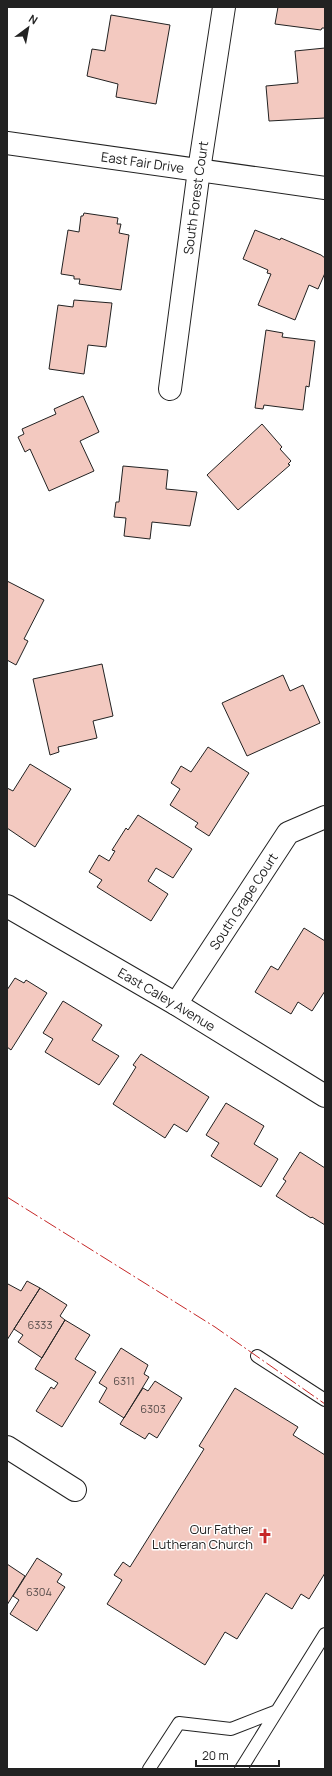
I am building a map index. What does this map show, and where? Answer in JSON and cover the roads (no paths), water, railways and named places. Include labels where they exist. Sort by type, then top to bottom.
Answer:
[{"type":"street","name":"South Forest Court","points":[[170,389],[199,170],[224,7]]},
{"type":"street","name":"East Fair Drive","points":[[7,143],[325,188]]},
{"type":"street","name":"South Grape Court","points":[[176,1004],[288,833],[325,817]]},
{"type":"street","name":"East Caley Avenue","points":[[7,906],[176,1004],[325,1096]]},
{"type":"street","points":[[7,1447],[75,1490]]},
{"type":"lane","points":[[257,1356],[325,1400]]},
{"type":"lane","points":[[240,1769],[324,1638]]},
{"type":"lane","points":[[149,1769],[179,1723],[231,1729],[277,1711]]},
{"type":"place","name":"Our Father Lutheran Church","points":[[265,1536]]}]
